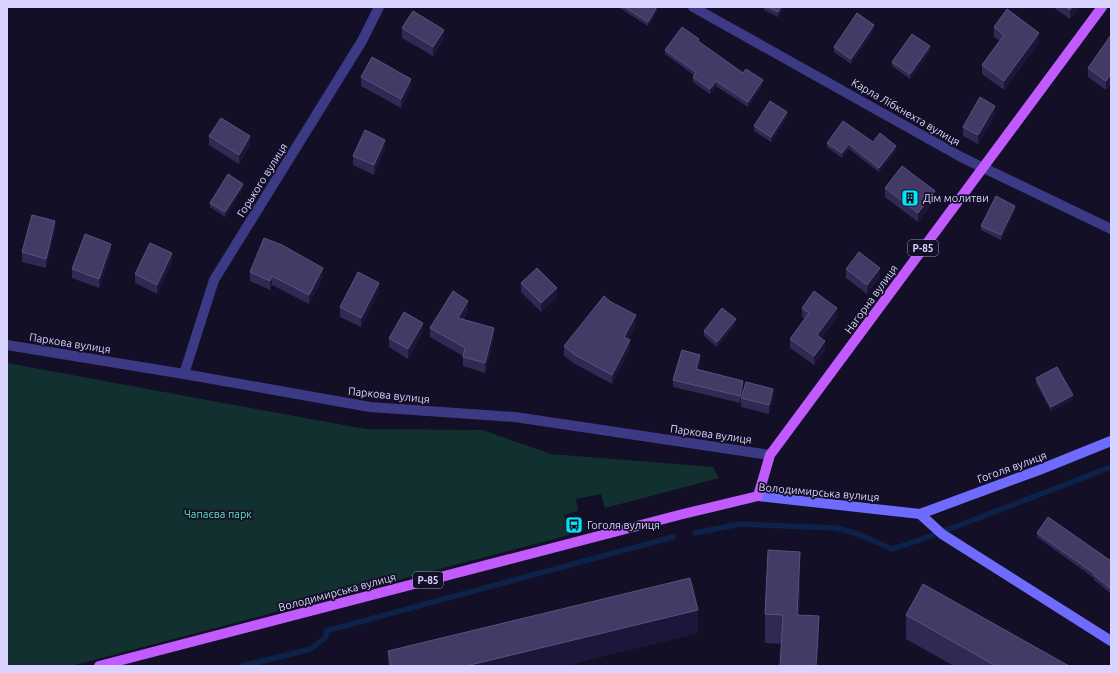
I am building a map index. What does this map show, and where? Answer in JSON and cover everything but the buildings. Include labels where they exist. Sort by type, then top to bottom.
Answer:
[{"type":"main road","name":"Нагорна вулиця","points":[[758,496],[770,455],[1102,7]]},
{"type":"main road","name":"Гоголя вулиця","points":[[920,514],[1039,470],[1111,441]]},
{"type":"main road","name":"Володимирська вулиця","points":[[99,666],[683,514],[758,496],[920,514]]},
{"type":"main road","points":[[920,514],[942,534],[1111,642]]},
{"type":"street","name":"Горького вулиця","points":[[184,374],[214,280],[362,42],[379,7]]},
{"type":"street","name":"Карла Лібкнехта вулиця","points":[[694,7],[961,157],[1111,229]]},
{"type":"street","name":"Паркова вулиця","points":[[7,345],[184,374],[370,407],[515,417],[770,455]]},
{"type":"green space","name":"Чапаєва парк","points":[[7,363],[365,429],[482,430],[551,454],[713,467],[719,478],[605,508],[601,494],[576,499],[578,511],[564,515],[569,535],[71,666],[7,666]]},
{"type":"waterway","points":[[695,533],[740,524],[836,528],[855,533],[892,549],[968,522],[1111,467]]},
{"type":"waterway","points":[[242,666],[311,649],[326,637],[326,631],[673,537]]},
{"type":"place","name":"Дім молитви","points":[[910,198]]},
{"type":"place","name":"Гоголя вулиця","points":[[574,525]]}]
